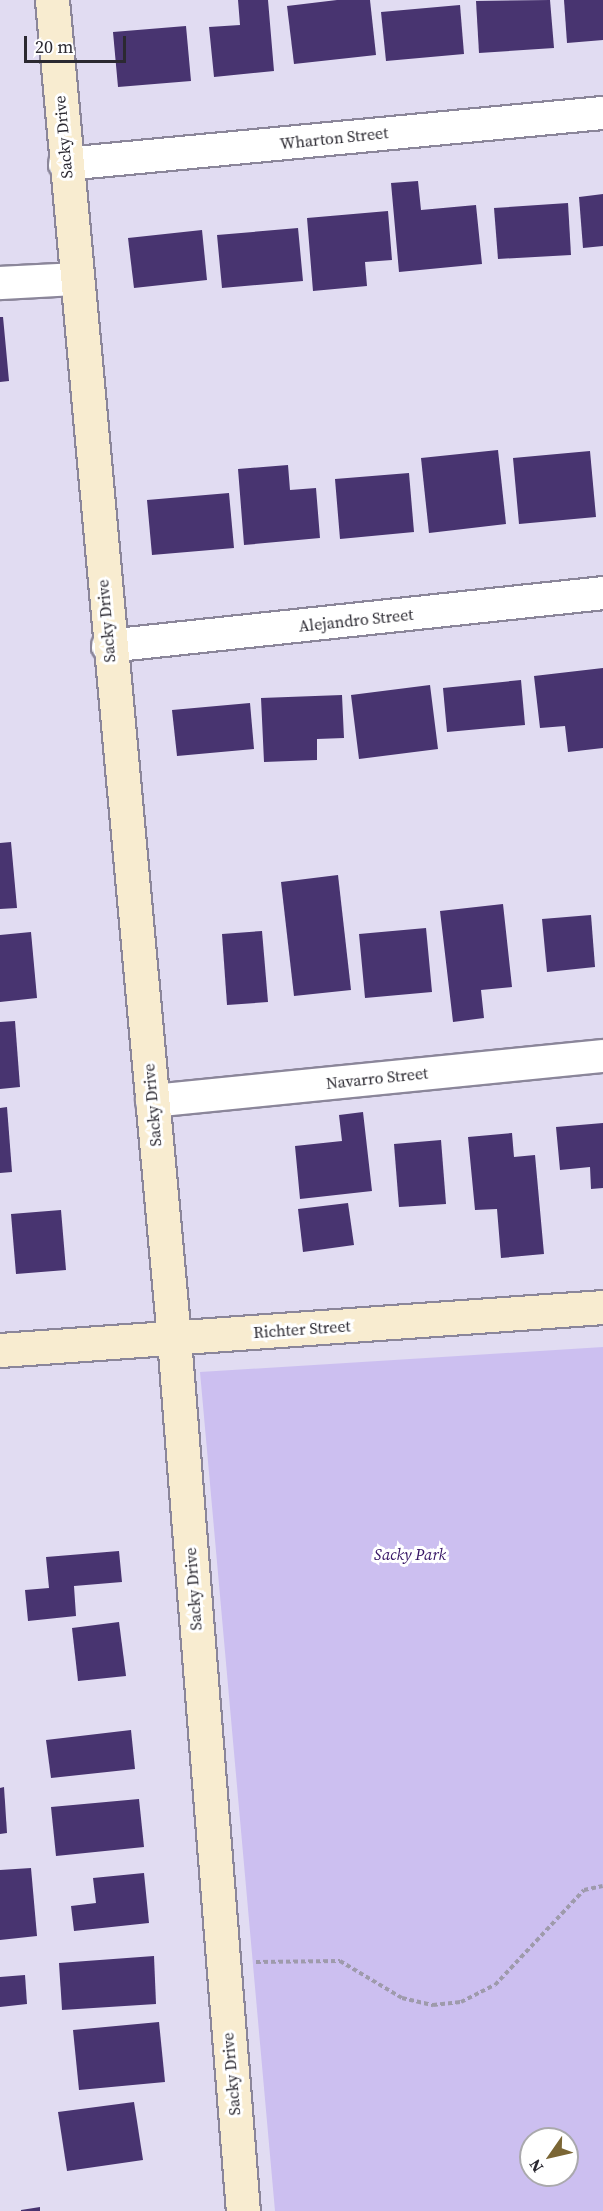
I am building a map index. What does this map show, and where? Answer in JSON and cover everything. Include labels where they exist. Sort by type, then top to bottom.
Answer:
[{"type":"street","name":"Sacky Drive","points":[[52,0],[108,646],[174,1339],[243,2211]]},
{"type":"street","name":"Wharton Street","points":[[65,164],[603,112]]},
{"type":"street","points":[[0,283],[77,279]]},
{"type":"street","name":"Alejandro Street","points":[[108,646],[603,593]]},
{"type":"street","name":"Navarro Street","points":[[152,1101],[603,1056]]},
{"type":"street","name":"Richter Street","points":[[0,1350],[603,1307]]},
{"type":"path","points":[[222,1964],[340,1961],[402,1998],[433,2005],[461,2002],[495,1985],[584,1890],[603,1886]]},
{"type":"green space","name":"Sacky Park","points":[[603,1347],[603,2211],[275,2211],[200,1372]]},
{"type":"building","points":[[238,0],[268,0],[274,71],[214,77],[209,27],[240,25]]},
{"type":"building","points":[[337,0],[370,0],[376,55],[294,64],[287,6]]},
{"type":"building","points":[[550,0],[554,48],[479,53],[476,1]]},
{"type":"building","points":[[564,0],[603,0],[603,40],[567,43]]},
{"type":"building","points":[[460,5],[464,54],[386,61],[381,12]]},
{"type":"building","points":[[186,26],[191,81],[118,87],[113,32]]},
{"type":"building","points":[[418,181],[421,210],[476,205],[482,264],[399,272],[391,183]]},
{"type":"building","points":[[603,194],[603,246],[583,248],[579,197]]},
{"type":"building","points":[[568,203],[571,255],[498,259],[494,208]]},
{"type":"building","points":[[388,211],[392,260],[365,262],[367,286],[313,291],[307,218]]},
{"type":"building","points":[[298,228],[303,281],[222,288],[217,235]]},
{"type":"building","points":[[202,230],[207,280],[134,288],[128,238]]},
{"type":"building","points":[[0,317],[3,317],[9,381],[0,382]]},
{"type":"building","points":[[498,450],[506,524],[429,533],[421,458]]},
{"type":"building","points":[[590,451],[596,517],[519,524],[513,458]]},
{"type":"building","points":[[288,465],[290,490],[316,488],[320,538],[244,545],[238,469]]},
{"type":"building","points":[[409,473],[414,532],[340,539],[335,479]]},
{"type":"building","points":[[229,493],[234,548],[152,555],[147,500]]},
{"type":"building","points":[[603,668],[603,748],[568,752],[565,726],[540,728],[534,676]]},
{"type":"building","points":[[521,680],[525,725],[447,732],[443,688]]},
{"type":"building","points":[[430,685],[438,749],[359,759],[351,695]]},
{"type":"building","points":[[342,695],[344,738],[317,739],[317,760],[264,762],[261,698]]},
{"type":"building","points":[[250,703],[254,749],[177,756],[172,710]]},
{"type":"building","points":[[11,842],[17,908],[0,909],[0,843]]},
{"type":"building","points":[[338,875],[351,990],[294,996],[281,882]]},
{"type":"building","points":[[503,904],[512,987],[481,990],[484,1018],[453,1022],[440,911]]},
{"type":"building","points":[[591,915],[595,967],[547,972],[542,919]]},
{"type":"building","points":[[426,928],[432,992],[365,998],[359,934]]},
{"type":"building","points":[[262,931],[268,1002],[227,1005],[222,934]]},
{"type":"building","points":[[31,932],[37,998],[0,1002],[0,935]]},
{"type":"building","points":[[15,1021],[20,1087],[0,1089],[0,1022]]},
{"type":"building","points":[[7,1107],[12,1172],[0,1173],[0,1108]]},
{"type":"building","points":[[363,1112],[372,1191],[300,1199],[295,1146],[342,1141],[339,1115]]},
{"type":"building","points":[[603,1123],[603,1188],[591,1189],[590,1167],[560,1170],[556,1127]]},
{"type":"building","points":[[512,1133],[514,1157],[535,1155],[544,1254],[501,1258],[497,1209],[475,1210],[468,1137]]},
{"type":"building","points":[[441,1140],[446,1204],[399,1207],[394,1144]]},
{"type":"building","points":[[348,1203],[354,1245],[303,1252],[298,1209]]},
{"type":"building","points":[[61,1210],[66,1270],[16,1274],[11,1214]]},
{"type":"building","points":[[119,1551],[122,1582],[74,1586],[76,1616],[28,1621],[25,1590],[49,1588],[46,1557]]},
{"type":"building","points":[[119,1622],[126,1676],[78,1681],[72,1628]]},
{"type":"building","points":[[131,1730],[135,1769],[51,1778],[46,1740]]},
{"type":"building","points":[[4,1787],[7,1833],[0,1834],[0,1788]]},
{"type":"building","points":[[139,1799],[144,1847],[56,1856],[51,1807]]},
{"type":"building","points":[[31,1868],[37,1936],[0,1940],[0,1870]]},
{"type":"building","points":[[144,1873],[149,1923],[74,1931],[71,1906],[96,1903],[93,1878]]},
{"type":"building","points":[[154,1956],[156,2004],[62,2010],[59,1963]]},
{"type":"building","points":[[25,1975],[27,2004],[0,2007],[0,1977]]},
{"type":"building","points":[[159,2022],[165,2082],[79,2090],[73,2030]]},
{"type":"building","points":[[134,2102],[143,2160],[67,2171],[58,2112]]},
{"type":"building","points":[[40,2207],[40,2211],[21,2211],[21,2210]]}]
